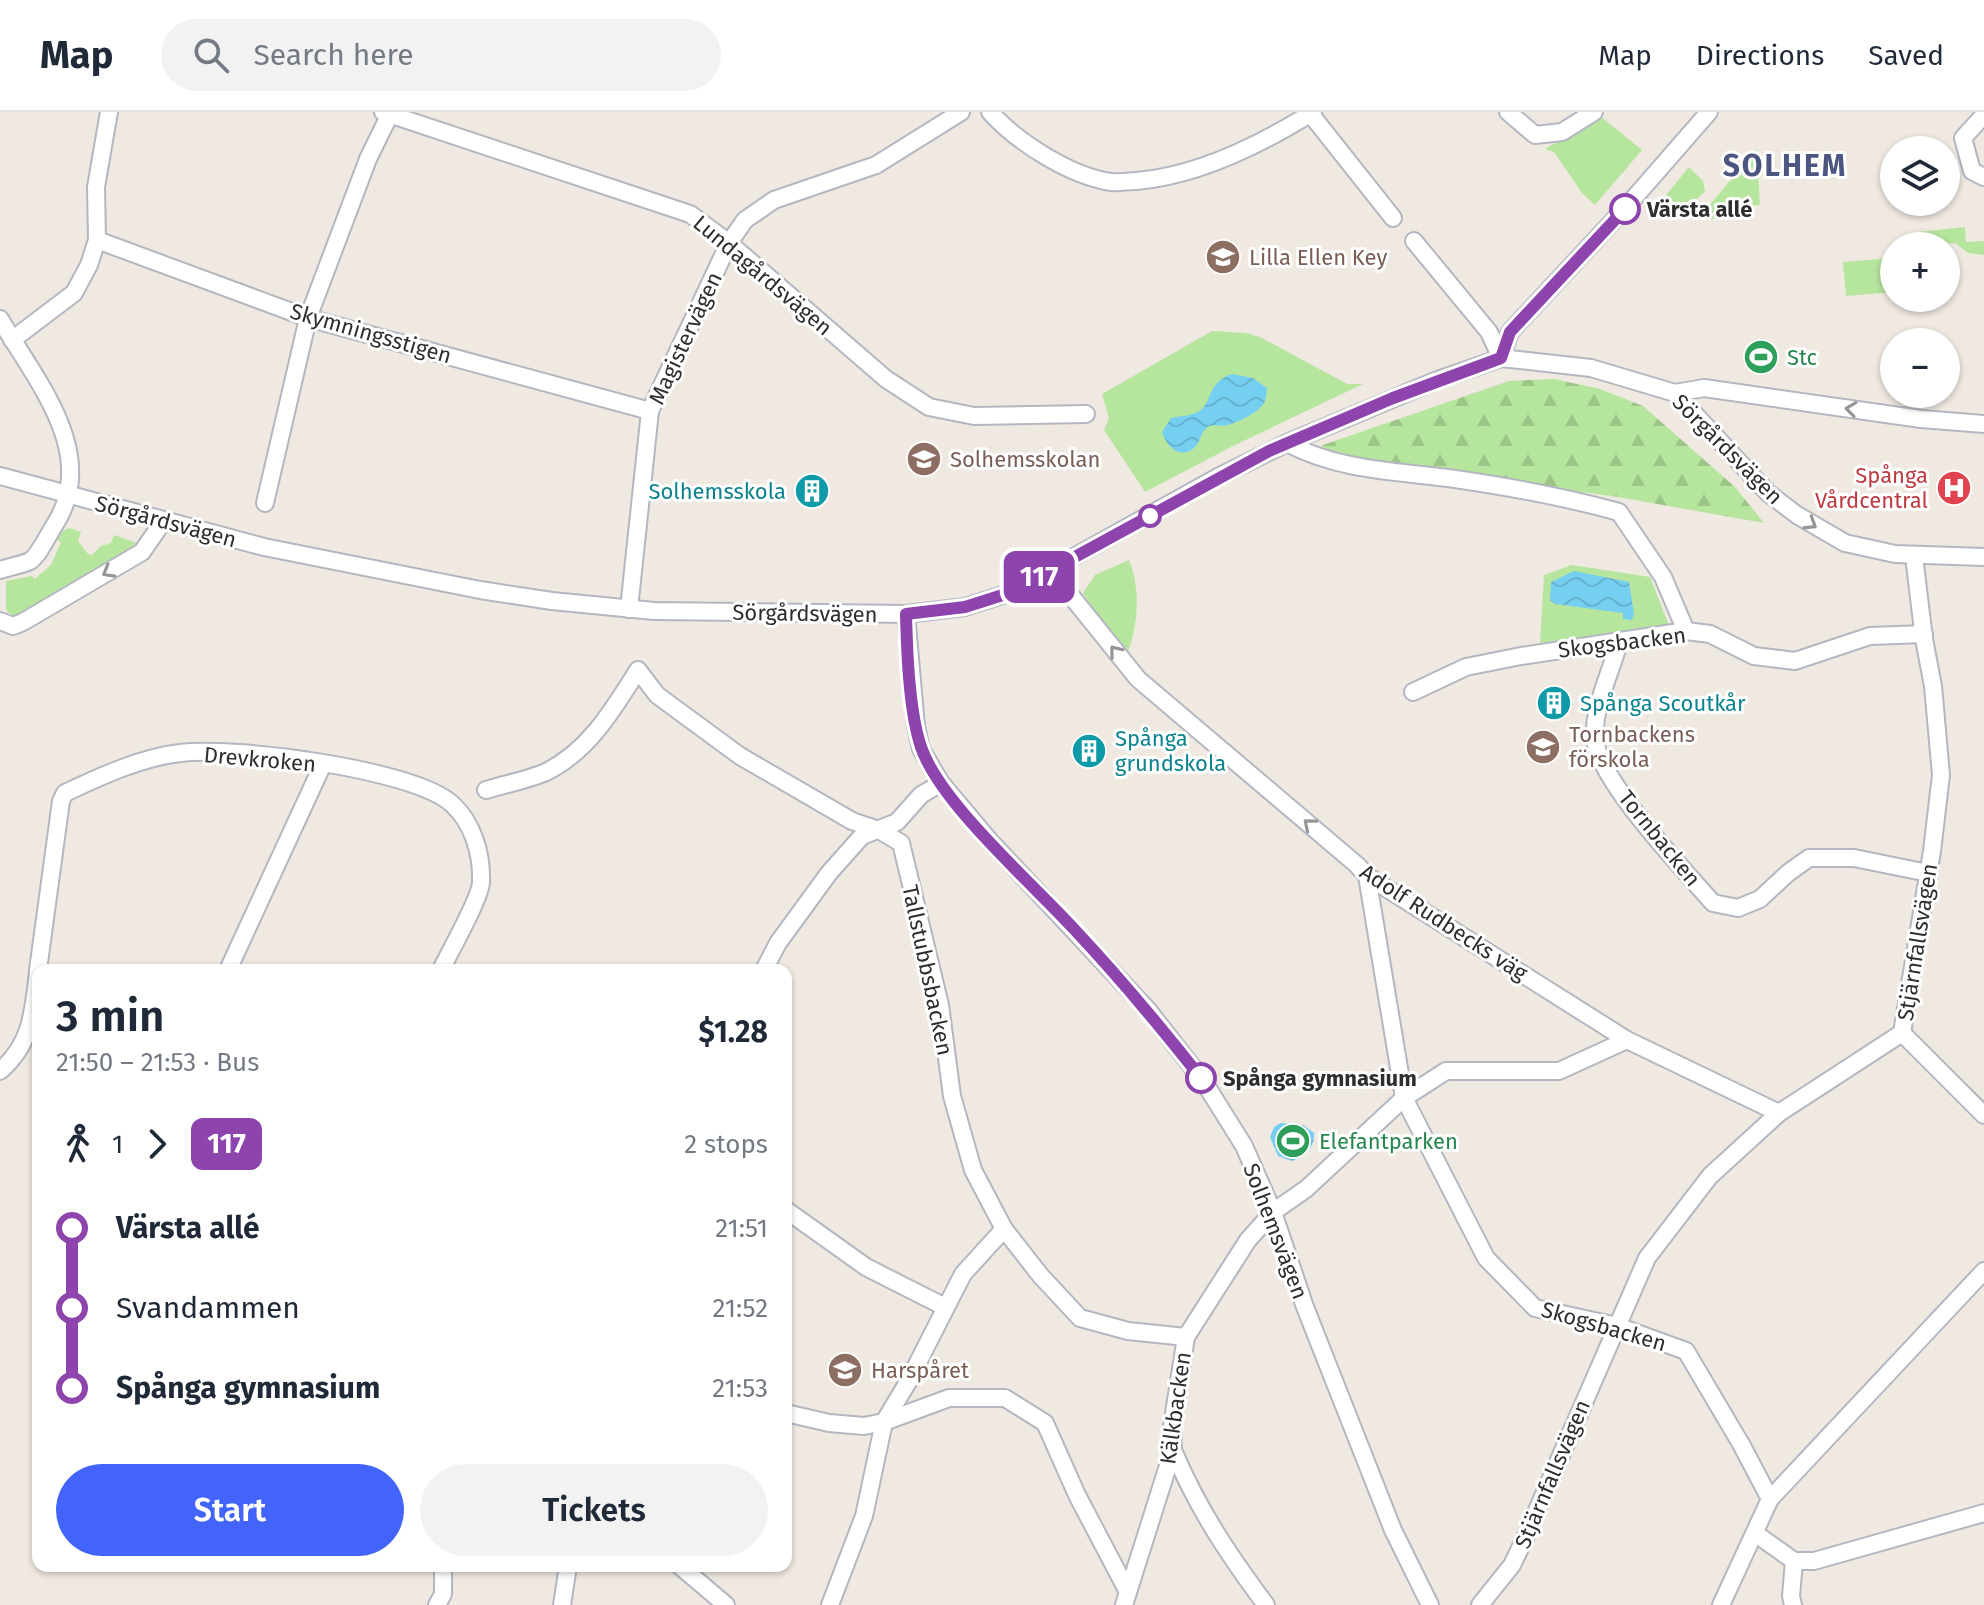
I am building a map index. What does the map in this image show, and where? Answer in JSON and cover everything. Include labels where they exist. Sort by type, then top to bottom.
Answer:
[{"type":"street","points":[[12,340],[74,293],[89,265],[97,240],[96,187],[109,112]]},
{"type":"street","name":"Magistervägen","points":[[629,609],[650,411],[729,243],[745,220],[774,200],[876,165],[961,112]]},
{"type":"street","points":[[990,112],[1006,130],[1060,165],[1112,182],[1166,178],[1225,158],[1311,113],[1393,218]]},
{"type":"street","points":[[1508,112],[1535,135],[1562,132],[1594,112]]},
{"type":"street","points":[[1501,358],[1510,332],[1709,112]]},
{"type":"street","points":[[265,503],[308,318],[368,159],[389,113]]},
{"type":"street","name":"Lundagårdsvägen","points":[[389,113],[690,214],[729,243],[886,379],[929,407],[974,416],[1086,414]]},
{"type":"street","points":[[1984,115],[1963,138],[1972,171],[1984,177]]},
{"type":"street","name":"Skymningsstigen","points":[[97,240],[308,318],[650,411]]},
{"type":"street","points":[[1414,241],[1489,332],[1501,358]]},
{"type":"street","points":[[0,319],[42,385],[71,452],[72,475],[63,511],[31,560],[0,570]]},
{"type":"street","name":"Sörgårdsvägen","points":[[0,476],[264,547],[538,599],[629,609],[906,614],[950,609],[1009,593],[1218,477],[1287,443],[1435,381],[1501,358],[1591,368],[1675,393],[1759,484],[1797,515],[1845,543],[1914,556],[1984,557]]},
{"type":"street","points":[[1675,393],[1704,388],[1921,419],[1984,424]]},
{"type":"street","points":[[1287,443],[1309,455],[1359,468],[1457,479],[1564,497],[1619,512],[1663,577],[1686,631]]},
{"type":"street","points":[[0,621],[13,626],[23,622],[142,552],[164,520]]},
{"type":"street","name":"Stjärnfallsvägen","points":[[1480,1605],[1512,1565],[1525,1538],[1647,1258],[1710,1176],[1779,1113],[1902,1033],[1941,775],[1933,686],[1914,556]]},
{"type":"street","name":"Adolf Rudbecks väg","points":[[1051,571],[1138,679],[1367,876],[1627,1040],[1779,1113]]},
{"type":"street","name":"Solhemsvägen","points":[[906,614],[916,726],[921,749],[941,783],[989,840],[1148,1010],[1204,1082],[1244,1146],[1273,1212],[1305,1307],[1387,1516],[1430,1605]]},
{"type":"street","name":"Skogsbacken","points":[[1413,692],[1466,667],[1686,631],[1710,634],[1754,656],[1795,661],[1870,636],[1924,634]]},
{"type":"street","name":"Tornbacken","points":[[1619,642],[1599,705],[1594,740],[1606,773],[1713,903],[1738,908],[1760,899],[1809,858],[1854,858],[1928,873]]},
{"type":"street","name":"Tallstubbsbacken","points":[[486,790],[546,772],[577,751],[608,717],[638,670],[657,695],[740,756],[852,821],[879,830],[901,843],[940,1005],[952,1096],[973,1170],[1004,1229],[1040,1275],[1080,1318],[1128,1331],[1186,1337]]},
{"type":"street","name":"Drevkroken","points":[[39,964],[61,801],[65,793],[123,768],[180,753],[270,755],[375,771],[450,802],[477,842],[481,885],[444,964]]},
{"type":"street","points":[[231,964],[323,764]]},
{"type":"street","points":[[767,964],[778,943],[829,873],[862,836],[897,822],[921,795],[941,783]]},
{"type":"street","name":"Skogsbacken","points":[[1367,876],[1404,1098],[1486,1258],[1535,1308],[1617,1326],[1686,1351],[1770,1499]]},
{"type":"street","name":"Drevkroken","points":[[0,1071],[15,1058],[32,1025]]},
{"type":"street","points":[[1902,1033],[1984,1115]]},
{"type":"street","name":"Kälkbacken","points":[[1126,1598],[1173,1450],[1172,1426],[1186,1337],[1248,1240],[1273,1212],[1306,1189],[1404,1098],[1446,1071],[1559,1071],[1627,1040]]},
{"type":"street","points":[[792,1214],[866,1267],[945,1307]]},
{"type":"street","points":[[830,1605],[864,1516],[884,1422],[963,1274],[1004,1229]]},
{"type":"street","points":[[1721,1605],[1770,1499],[1984,1271]]},
{"type":"street","points":[[792,1414],[829,1423],[864,1426],[884,1422],[949,1398],[1005,1398],[1045,1423],[1126,1598]]},
{"type":"street","points":[[1173,1450],[1192,1494],[1224,1549],[1266,1605]]},
{"type":"street","points":[[1160,1494],[1192,1494]]},
{"type":"street","points":[[1756,1534],[1794,1561],[1814,1561],[1984,1513]]},
{"type":"street","points":[[1793,1605],[1794,1561]]},
{"type":"street","points":[[437,1605],[443,1594],[443,1572]]},
{"type":"street","points":[[562,1605],[567,1572]]},
{"type":"street","points":[[687,1572],[726,1605]]},
{"type":"green space","points":[[1600,116],[1642,150],[1595,205],[1582,193],[1554,152],[1545,149]]},
{"type":"green space","points":[[1757,149],[1760,205],[1714,209],[1714,219],[1706,220],[1707,208]]},
{"type":"green space","points":[[1689,167],[1703,181],[1705,191],[1695,201],[1696,221],[1666,195]]},
{"type":"green space","points":[[1965,227],[1966,242],[1984,241],[1984,255],[1968,253],[1960,247],[1960,232],[1918,232]]},
{"type":"green space","points":[[1880,259],[1880,293],[1846,296],[1843,262]]},
{"type":"green space","points":[[1212,331],[1246,333],[1262,338],[1347,384],[1363,384],[1145,492],[1104,430],[1109,418],[1102,394]]},
{"type":"green space","points":[[1554,379],[1600,389],[1643,406],[1735,487],[1764,523],[1618,497],[1319,453],[1323,445],[1509,381]]},
{"type":"green space","points":[[69,528],[81,532],[78,541],[92,555],[101,546],[111,543],[114,535],[137,543],[21,616],[12,615],[6,610],[6,581],[32,576],[35,579],[51,565],[61,542],[56,539],[59,533]]},
{"type":"green space","points":[[1129,560],[1137,605],[1128,651],[1101,621],[1083,593],[1095,575]]},
{"type":"green space","points":[[1572,565],[1650,577],[1670,628],[1540,644],[1544,575]]},
{"type":"water","points":[[1232,374],[1253,378],[1267,388],[1263,405],[1233,424],[1209,426],[1190,451],[1175,450],[1162,432],[1171,418],[1198,412],[1218,382]]},
{"type":"water","points":[[1574,571],[1629,582],[1634,614],[1632,620],[1623,619],[1623,613],[1555,604],[1550,600],[1551,582]]},
{"type":"water","name":"Elefantparken","points":[[1281,1123],[1303,1125],[1314,1133],[1308,1151],[1292,1161],[1278,1156],[1270,1137],[1274,1127]]},
{"type":"bus line","name":"117","points":[[1201,1078],[1148,1010],[989,840],[941,783],[921,749],[916,726],[906,614],[965,607],[1009,593],[1269,451],[1435,381],[1501,358],[1510,332],[1625,209]]},
{"type":"place","name":"Värsta allé","points":[[1625,209]]},
{"type":"place","name":"Lilla Ellen Key","points":[[1223,257]]},
{"type":"place","name":"Stc","points":[[1761,357]]},
{"type":"place","name":"Solhemsskolan","points":[[924,459]]},
{"type":"place","name":"Spånga Vårdcentral","points":[[1954,488]]},
{"type":"place","name":"Solhemsskola","points":[[812,491]]},
{"type":"place","name":"Spånga Scoutkår","points":[[1554,703]]},
{"type":"place","name":"Tornbackens förskola","points":[[1543,747]]},
{"type":"place","name":"Spånga grundskola","points":[[1089,751]]},
{"type":"place","name":"Spånga gymnasium","points":[[1201,1078]]},
{"type":"place","name":"Elefantparken","points":[[1293,1141]]},
{"type":"place","name":"Harspåret","points":[[845,1370]]},
{"type":"district","name":"SOLHEM","points":[[1785,166]]}]
